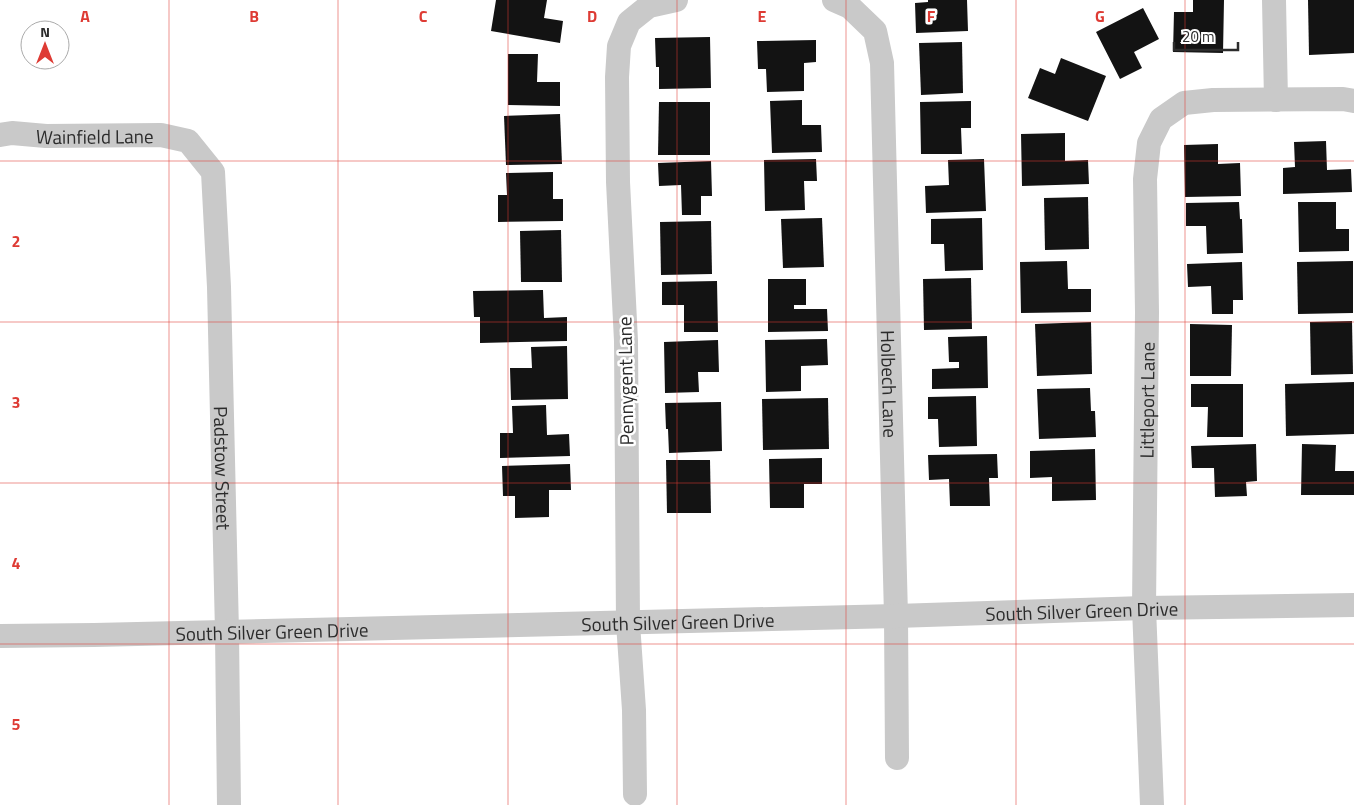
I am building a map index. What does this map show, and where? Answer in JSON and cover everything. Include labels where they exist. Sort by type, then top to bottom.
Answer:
[{"type":"street","name":"Pennygent Lane","points":[[635,794],[634,710],[628,623],[626,341],[618,182],[617,77],[619,46],[629,22],[649,6],[676,0]]},
{"type":"street","name":"Holbech Lane","points":[[834,0],[850,7],[875,31],[882,63],[896,616],[897,758]]},
{"type":"street","points":[[1274,0],[1276,100]]},
{"type":"street","name":"Littleport Lane","points":[[1152,805],[1144,608],[1147,312],[1145,179],[1149,143],[1161,119],[1184,103],[1213,100],[1343,99],[1354,101]]},
{"type":"street","name":"Wainfield Lane","points":[[0,135],[12,133],[46,136],[161,135],[188,141]]},
{"type":"street","name":"Padstow Street","points":[[188,141],[214,172],[219,287],[229,805]]},
{"type":"street","name":"South Silver Green Drive","points":[[0,636],[628,623],[1144,608],[1354,605]]},
{"type":"building","points":[[496,0],[547,0],[544,18],[563,21],[560,43],[491,31]]},
{"type":"building","points":[[928,0],[967,0],[968,31],[916,33],[915,3],[928,2]]},
{"type":"building","points":[[1193,0],[1224,0],[1223,53],[1173,52],[1174,12],[1193,12]]},
{"type":"building","points":[[1308,0],[1354,0],[1354,53],[1309,55]]},
{"type":"building","points":[[1143,8],[1159,39],[1134,52],[1142,68],[1120,79],[1096,32]]},
{"type":"building","points":[[710,37],[711,88],[659,89],[659,67],[656,67],[655,38]]},
{"type":"building","points":[[816,40],[816,62],[804,63],[804,91],[767,92],[766,69],[758,69],[757,41]]},
{"type":"building","points":[[962,42],[963,93],[921,95],[919,43]]},
{"type":"building","points":[[508,54],[538,54],[537,82],[560,82],[560,106],[508,105]]},
{"type":"building","points":[[1061,58],[1106,76],[1088,121],[1028,98],[1040,68],[1055,74]]},
{"type":"building","points":[[802,100],[802,125],[821,125],[822,152],[772,153],[770,101]]},
{"type":"building","points":[[971,101],[971,128],[961,128],[962,154],[921,154],[920,102]]},
{"type":"building","points":[[659,102],[710,102],[710,155],[658,155]]},
{"type":"building","points":[[560,114],[562,164],[506,165],[504,116]]},
{"type":"building","points":[[1065,133],[1065,161],[1088,160],[1089,184],[1022,186],[1021,134]]},
{"type":"building","points":[[1326,141],[1327,170],[1351,169],[1352,192],[1283,194],[1283,168],[1295,167],[1294,142]]},
{"type":"building","points":[[1218,144],[1218,164],[1240,163],[1241,196],[1185,197],[1184,145]]},
{"type":"building","points":[[816,159],[817,181],[804,181],[805,210],[765,211],[764,160]]},
{"type":"building","points":[[984,159],[986,211],[926,213],[925,186],[949,185],[948,160]]},
{"type":"building","points":[[711,161],[712,196],[701,196],[701,215],[682,215],[681,185],[659,186],[658,163]]},
{"type":"building","points":[[553,172],[553,199],[563,199],[563,221],[498,222],[498,195],[507,195],[506,173]]},
{"type":"building","points":[[1088,197],[1089,249],[1045,250],[1044,198]]},
{"type":"building","points":[[1239,202],[1240,219],[1242,219],[1243,253],[1207,254],[1206,226],[1186,226],[1186,203]]},
{"type":"building","points":[[1298,202],[1336,202],[1336,229],[1349,229],[1349,251],[1299,252]]},
{"type":"building","points":[[822,218],[824,267],[783,268],[781,219]]},
{"type":"building","points":[[982,218],[983,270],[945,271],[944,244],[931,244],[931,219]]},
{"type":"building","points":[[711,221],[712,274],[661,275],[660,222]]},
{"type":"building","points":[[561,230],[562,282],[521,282],[520,231]]},
{"type":"building","points":[[1067,261],[1068,289],[1091,289],[1091,312],[1021,313],[1020,262]]},
{"type":"building","points":[[1353,261],[1353,313],[1298,314],[1297,262]]},
{"type":"building","points":[[1242,262],[1243,300],[1233,300],[1233,314],[1212,314],[1211,286],[1188,287],[1187,264]]},
{"type":"building","points":[[971,278],[972,329],[924,330],[923,279]]},
{"type":"building","points":[[768,279],[806,279],[806,305],[794,305],[794,309],[827,309],[828,331],[768,332]]},
{"type":"building","points":[[717,281],[718,332],[684,332],[684,305],[662,305],[662,282]]},
{"type":"building","points":[[543,290],[544,318],[567,317],[567,341],[480,343],[480,317],[474,317],[473,291]]},
{"type":"building","points":[[1352,321],[1353,374],[1311,375],[1310,322]]},
{"type":"building","points":[[1091,322],[1092,374],[1037,376],[1035,324]]},
{"type":"building","points":[[1190,324],[1232,325],[1231,376],[1190,376]]},
{"type":"building","points":[[987,336],[988,388],[932,389],[932,369],[959,368],[959,362],[949,362],[948,337]]},
{"type":"building","points":[[827,339],[828,365],[801,366],[801,391],[766,392],[765,340]]},
{"type":"building","points":[[718,340],[719,372],[698,372],[699,392],[665,393],[664,342]]},
{"type":"building","points":[[567,346],[568,399],[511,400],[510,368],[532,368],[531,347]]},
{"type":"building","points":[[1354,382],[1354,434],[1286,436],[1285,384]]},
{"type":"building","points":[[1191,384],[1243,384],[1243,437],[1207,437],[1208,407],[1191,407]]},
{"type":"building","points":[[1090,388],[1091,411],[1095,411],[1096,437],[1039,439],[1037,389]]},
{"type":"building","points":[[976,396],[977,446],[939,447],[938,419],[928,419],[928,397]]},
{"type":"building","points":[[828,398],[829,449],[763,450],[762,399]]},
{"type":"building","points":[[721,402],[722,451],[669,453],[665,403]]},
{"type":"building","points":[[546,405],[547,435],[569,434],[570,456],[500,458],[500,433],[513,433],[512,406]]},
{"type":"building","points":[[1256,444],[1257,481],[1246,482],[1247,496],[1215,497],[1214,468],[1192,468],[1191,446]]},
{"type":"building","points":[[1302,444],[1336,445],[1335,471],[1354,471],[1354,495],[1301,495]]},
{"type":"building","points":[[1095,449],[1096,500],[1052,501],[1052,477],[1030,478],[1030,451]]},
{"type":"building","points":[[997,454],[998,478],[989,478],[990,506],[950,506],[949,479],[929,480],[928,455]]},
{"type":"building","points":[[822,458],[822,484],[804,484],[804,508],[770,508],[769,459]]},
{"type":"building","points":[[666,460],[710,460],[711,513],[667,513]]},
{"type":"building","points":[[570,464],[571,490],[549,490],[549,517],[515,518],[515,496],[503,496],[502,466]]}]
